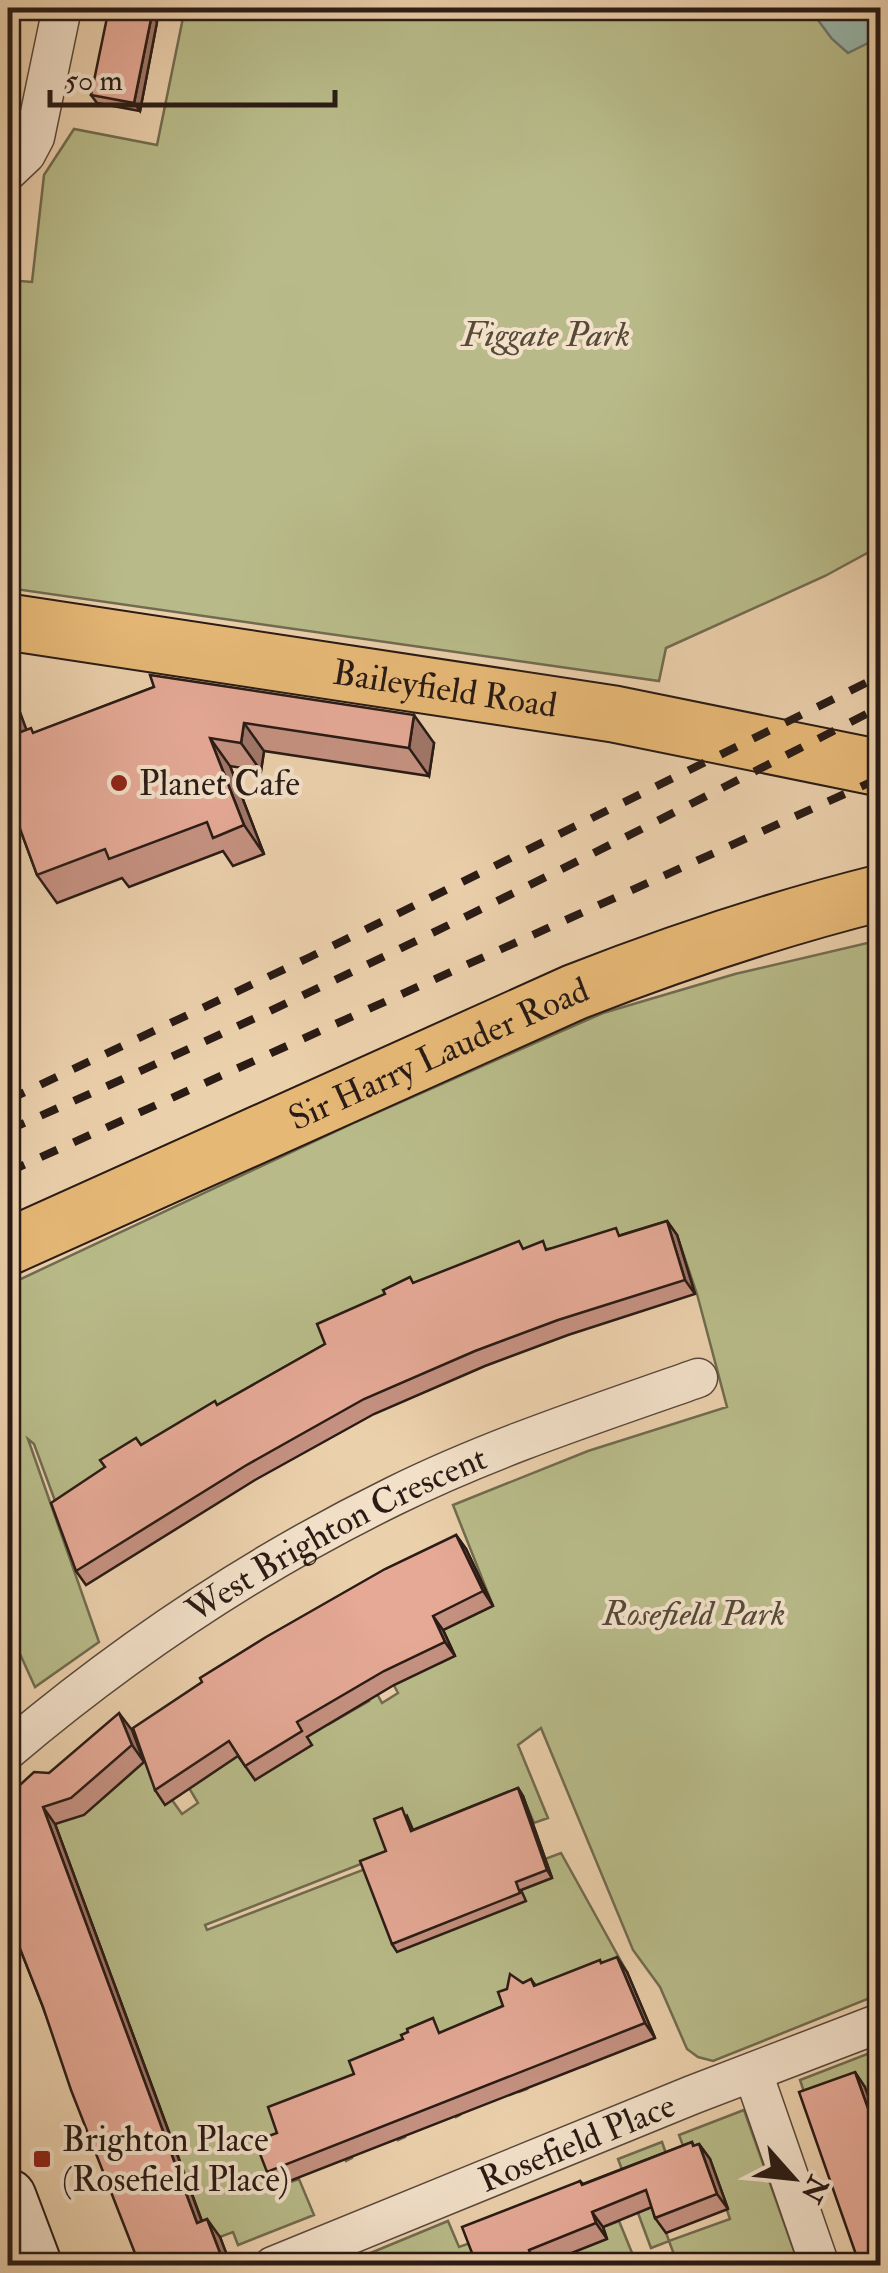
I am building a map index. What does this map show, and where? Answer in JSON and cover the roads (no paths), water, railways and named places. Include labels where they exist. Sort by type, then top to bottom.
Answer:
[{"type":"main road","name":"Baileyfield Road","points":[[8,622],[614,714],[880,768]]},
{"type":"main road","name":"Sir Harry Lauder Road","points":[[8,1246],[575,992],[677,953],[880,893]]},
{"type":"street","points":[[8,171],[31,146],[62,8]]},
{"type":"street","name":"West Brighton Crescent","points":[[8,1750],[92,1681],[179,1619],[323,1533],[396,1495],[474,1462],[698,1378]]},
{"type":"street","name":"Rosefield Place","points":[[273,2266],[880,2023]]},
{"type":"street","points":[[753,2073],[820,2266]]},
{"type":"street","points":[[8,2197],[34,2266]]},
{"type":"railway","points":[[8,1100],[310,957],[880,676]]},
{"type":"railway","points":[[8,1130],[447,926],[880,707]]},
{"type":"railway","points":[[8,1172],[880,778]]},
{"type":"place","name":"Planet Cafe","points":[[119,783]]},
{"type":"place","name":"Brighton Place (Rosefield Place)","points":[[42,2159]]},
{"type":"park label","name":"Figgate Park","points":[[546,334]]},
{"type":"park label","name":"Rosefield Park","points":[[694,1613]]}]
